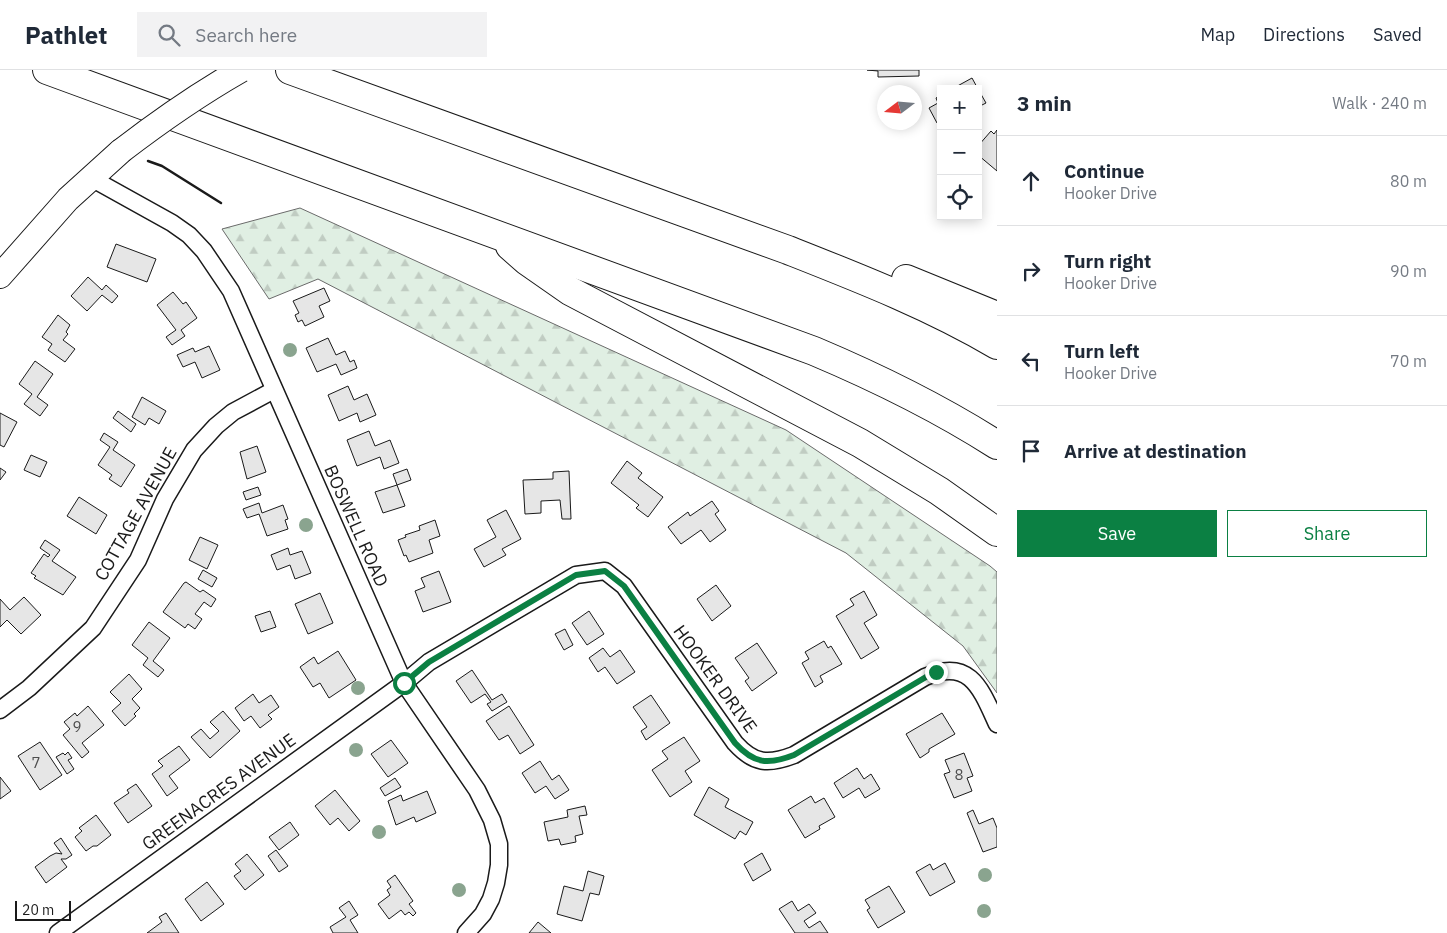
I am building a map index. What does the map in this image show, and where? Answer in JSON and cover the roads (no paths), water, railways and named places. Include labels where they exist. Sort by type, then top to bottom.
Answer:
[{"type":"highway","points":[[47,70],[824,354],[931,405],[997,444]]},
{"type":"highway","points":[[290,70],[788,250],[917,304],[997,346]]},
{"type":"highway","points":[[496,234],[527,261],[570,290],[860,443],[922,480],[997,532]]},
{"type":"highway","points":[[788,250],[839,258],[872,266],[997,316]]},
{"type":"street","points":[[0,276],[54,214],[90,178],[121,151],[186,103],[241,70]]},
{"type":"street","name":"BOSWELL ROAD","points":[[90,178],[172,223],[189,235],[204,251],[231,291],[404,683],[481,797],[492,820],[498,844],[499,865],[496,883],[491,899],[483,914],[466,933]]},
{"type":"street","name":"COTTAGE AVENUE","points":[[0,710],[29,688],[93,628],[138,560],[165,499],[194,450],[216,426],[233,412],[274,390]]},
{"type":"street","name":"HOOKER DRIVE","points":[[404,683],[429,662],[576,575],[605,571],[624,586],[735,743],[744,753],[753,758],[772,762],[794,755],[926,677],[945,670],[961,672],[974,681],[983,693],[997,724]]},
{"type":"street","name":"GREENACRES AVENUE","points":[[58,933],[404,683]]}]
